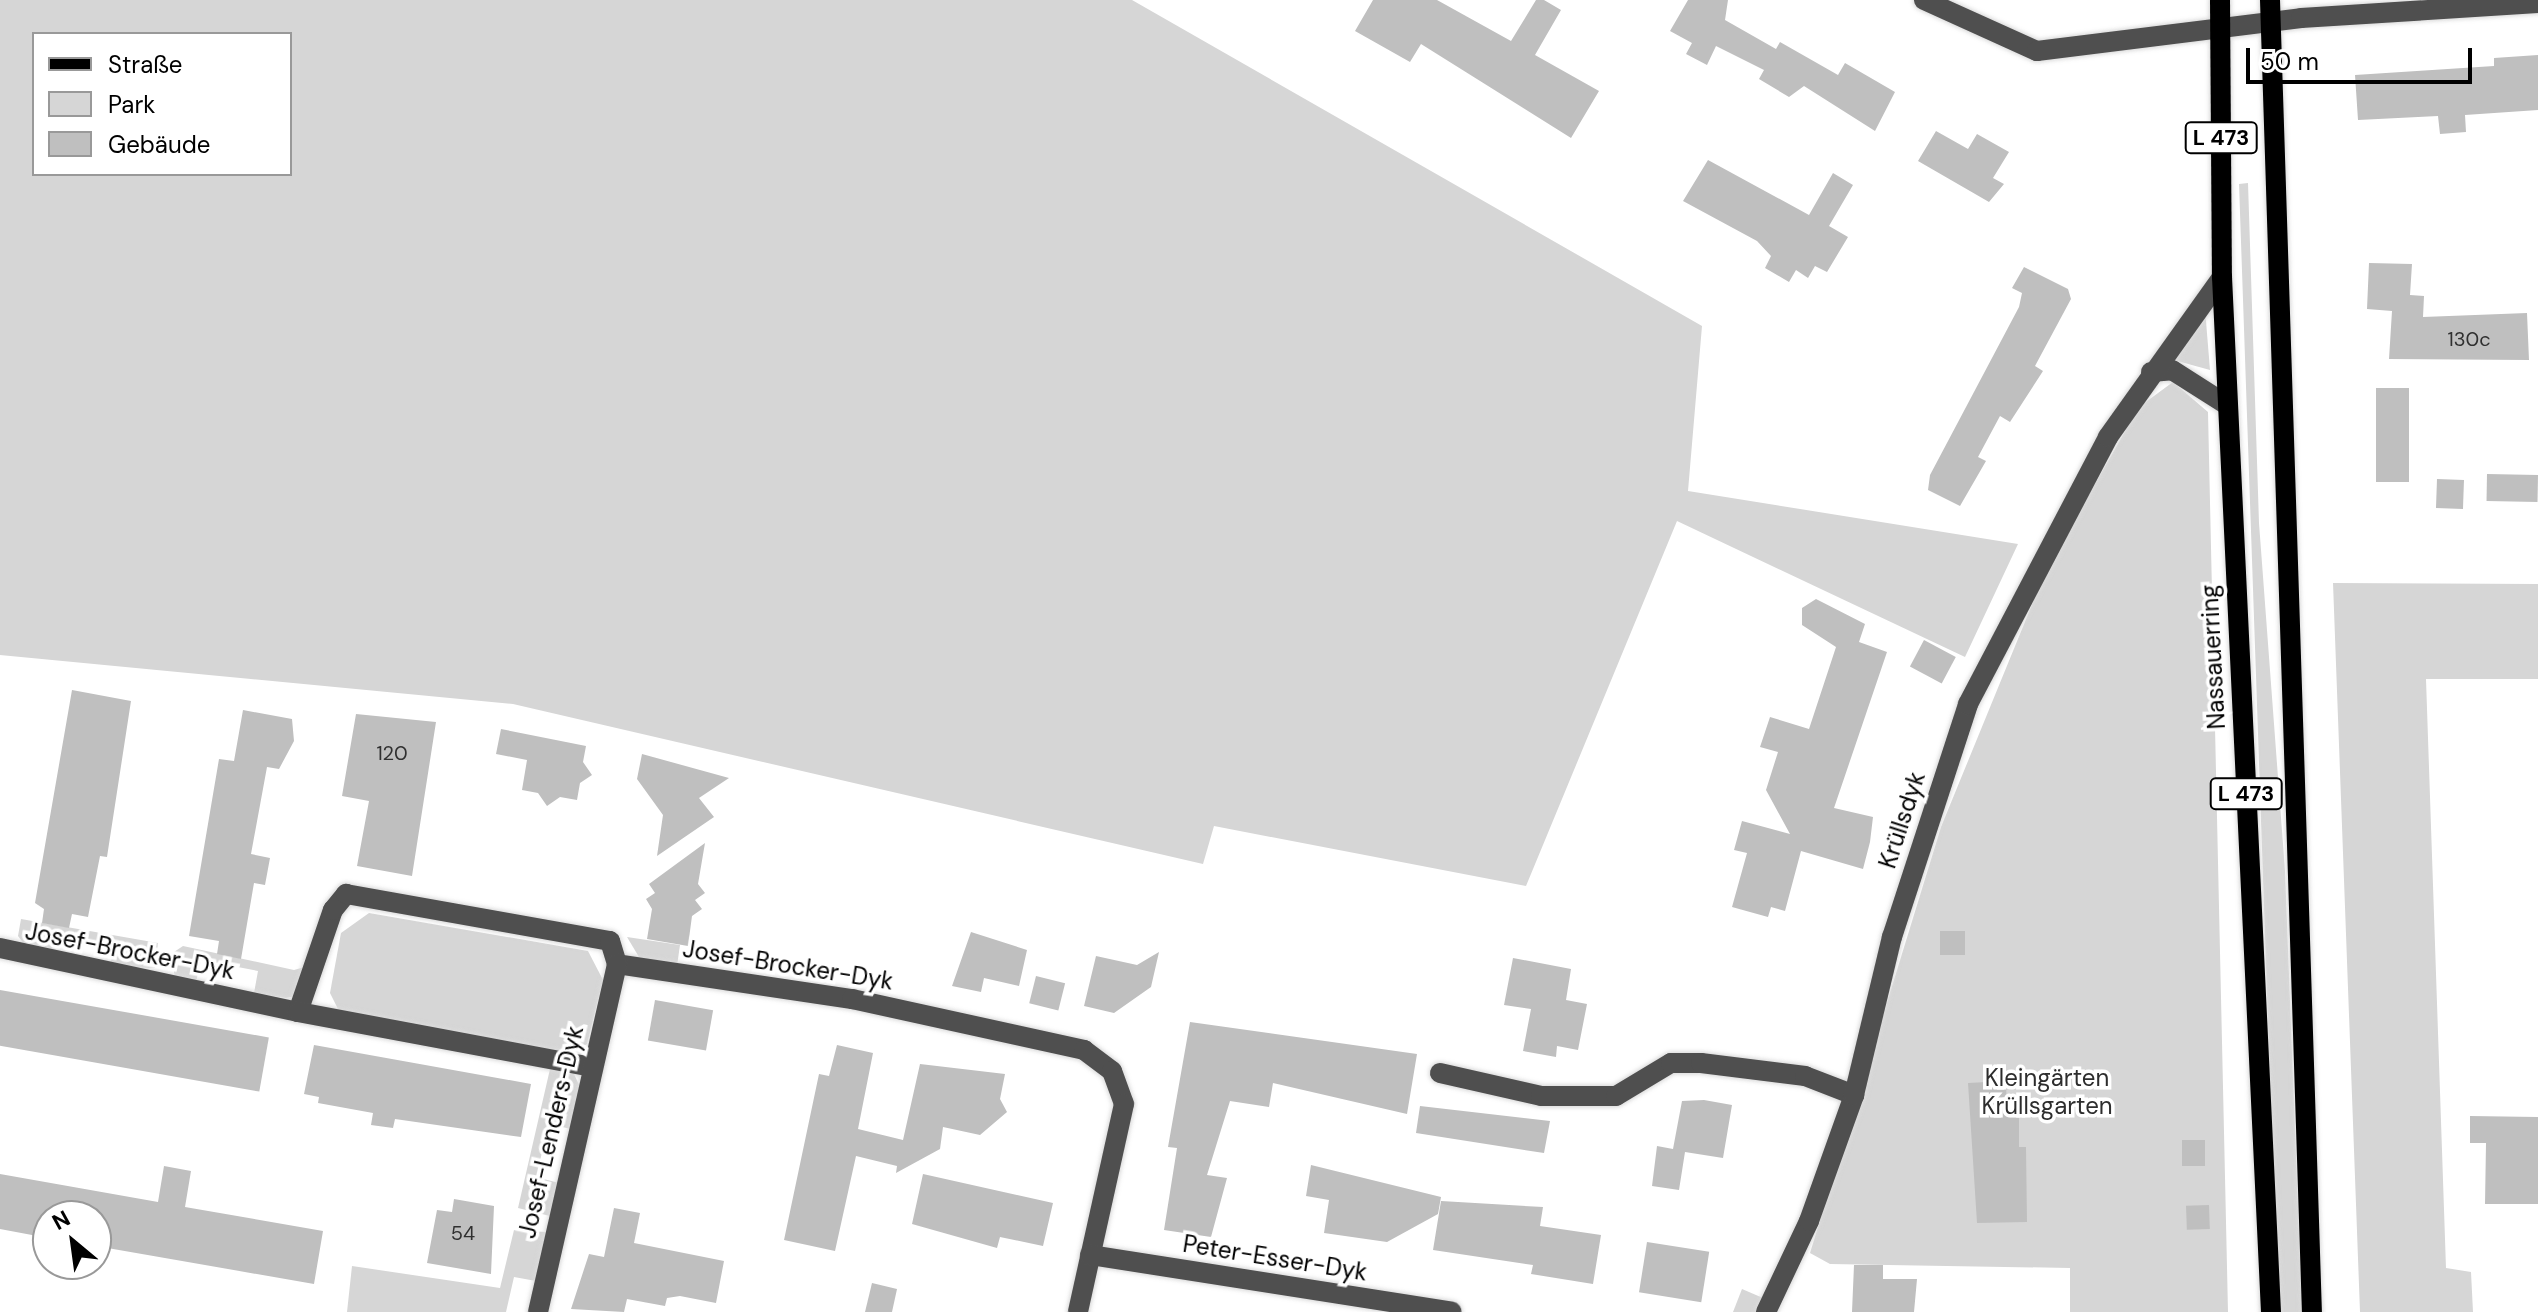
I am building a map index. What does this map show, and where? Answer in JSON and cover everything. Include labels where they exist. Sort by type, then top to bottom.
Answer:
[{"type":"main road","name":"Nassauerring","points":[[2220,0],[2222,277],[2271,1312]]},
{"type":"main road","name":"L 473","points":[[2270,0],[2312,1312]]},
{"type":"street","points":[[1924,0],[2037,51],[2220,31],[2270,22],[2538,3]]},
{"type":"street","name":"Krüllsdyk","points":[[1766,1312],[1809,1221],[1854,1095],[1892,937],[1968,704],[2050,539],[2151,372],[2222,277]]},
{"type":"street","points":[[2151,372],[2172,370],[2227,405]]},
{"type":"street","points":[[298,1012],[333,910],[346,894],[610,941],[617,964]]},
{"type":"street","name":"Josef-Brocker-Dyk","points":[[0,948],[298,1012],[593,1067]]},
{"type":"street","name":"Josef-Brocker-Dyk","points":[[617,964],[852,999],[1084,1050],[1112,1071],[1124,1104],[1078,1312]]},
{"type":"street","name":"Josef-Lenders-Dyk","points":[[538,1312],[617,964]]},
{"type":"street","points":[[1440,1073],[1541,1096],[1616,1096],[1671,1063],[1701,1063],[1805,1076],[1854,1095]]},
{"type":"street","name":"Peter-Esser-Dyk","points":[[1090,1255],[1452,1312]]},
{"type":"green space","points":[[0,0],[1132,0],[1702,326],[1688,491],[2018,544],[1965,657],[1677,521],[1526,886],[1214,826],[1203,864],[513,704],[0,655]]},
{"type":"green space","points":[[2248,183],[2259,523],[2285,871],[2302,1312],[2278,1312],[2239,184]]},
{"type":"green space","points":[[2205,309],[2210,370],[2170,359]]},
{"type":"green space","name":"Kleingärten Krüllsgarten","points":[[2173,382],[2208,412],[2228,1312],[2070,1312],[2070,1268],[1830,1264],[1810,1253],[1941,827],[2047,568],[2139,407]]},
{"type":"green space","points":[[2333,583],[2538,584],[2538,679],[2426,679],[2446,1268],[2471,1272],[2473,1312],[2360,1312]]},
{"type":"green space","points":[[369,913],[588,951],[603,980],[587,1044],[572,1053],[340,1013],[330,993],[341,933]]},
{"type":"green space","points":[[21,919],[158,943],[155,968],[110,967],[114,945],[58,933],[53,956],[30,952],[18,936]]},
{"type":"green space","points":[[627,937],[680,945],[677,966],[639,957]]},
{"type":"green space","points":[[183,946],[294,970],[305,967],[295,996],[286,998],[254,993],[258,971],[201,960],[196,982],[175,978],[171,954]]},
{"type":"green space","points":[[550,1069],[574,1074],[581,1089],[571,1129],[549,1124],[536,1177],[559,1183],[550,1216],[518,1208]]},
{"type":"green space","points":[[514,1230],[546,1232],[536,1281],[514,1277],[506,1312],[347,1312],[352,1266],[500,1288]]},
{"type":"green space","points":[[1742,1289],[1763,1298],[1757,1312],[1733,1312]]},
{"type":"building","points":[[1373,0],[1437,0],[1511,41],[1536,0],[1544,0],[1561,10],[1535,55],[1599,91],[1571,138],[1421,44],[1410,62],[1355,31]]},
{"type":"building","points":[[1688,0],[1728,0],[1725,20],[1776,49],[1780,42],[1838,75],[1845,63],[1895,92],[1875,131],[1804,86],[1789,97],[1759,79],[1764,70],[1716,46],[1707,65],[1686,54],[1692,43],[1670,31]]},
{"type":"building","points":[[2538,55],[2538,110],[2465,115],[2466,132],[2440,134],[2438,116],[2358,120],[2355,75],[2494,66],[2494,58]]},
{"type":"building","points":[[1936,131],[1968,149],[1977,134],[2009,152],[1993,178],[2004,184],[1989,202],[1918,161]]},
{"type":"building","points":[[1708,160],[1809,215],[1833,173],[1853,185],[1829,226],[1848,237],[1827,272],[1815,266],[1808,278],[1796,270],[1789,282],[1765,268],[1771,256],[1757,241],[1683,201]]},
{"type":"building","points":[[2369,263],[2412,264],[2410,295],[2424,296],[2423,317],[2527,313],[2529,360],[2389,359],[2392,311],[2367,309]]},
{"type":"building","points":[[2024,267],[2068,289],[2071,299],[2035,366],[2043,371],[2010,422],[2000,416],[1978,457],[1986,461],[1960,506],[1928,490],[1930,475],[2019,307],[2022,293],[2012,288]]},
{"type":"building","points":[[2376,388],[2409,388],[2409,482],[2376,482]]},
{"type":"building","points":[[2487,474],[2538,475],[2538,502],[2487,501]]},
{"type":"building","points":[[2437,479],[2464,480],[2463,509],[2436,508]]},
{"type":"building","points":[[1816,599],[1865,624],[1859,642],[1887,652],[1834,808],[1873,817],[1870,842],[1863,869],[1801,851],[1785,911],[1771,907],[1768,917],[1732,907],[1747,853],[1734,850],[1742,821],[1790,834],[1766,790],[1778,752],[1760,747],[1770,717],[1809,729],[1836,647],[1802,625],[1802,608]]},
{"type":"building","points":[[1924,640],[1956,657],[1942,683],[1910,666]]},
{"type":"building","points":[[72,690],[131,701],[107,857],[100,856],[88,917],[72,914],[69,928],[42,923],[44,909],[35,903]]},
{"type":"building","points":[[243,710],[292,719],[294,741],[279,769],[267,767],[251,854],[270,858],[265,885],[254,883],[241,959],[217,954],[219,941],[189,936],[219,759],[234,761]]},
{"type":"building","points":[[356,714],[436,722],[412,876],[357,866],[369,801],[342,796]]},
{"type":"building","points":[[501,729],[586,746],[583,762],[592,775],[580,783],[577,800],[560,797],[547,806],[538,793],[522,790],[527,760],[496,754]]},
{"type":"building","points":[[642,754],[729,778],[699,798],[714,817],[657,856],[663,815],[637,779]]},
{"type":"building","points":[[705,843],[698,884],[705,893],[695,900],[702,909],[692,916],[688,946],[647,939],[652,909],[646,899],[655,893],[649,884]]},
{"type":"building","points":[[1940,931],[1965,931],[1965,955],[1940,955]]},
{"type":"building","points":[[971,932],[1027,950],[1019,986],[984,978],[981,992],[952,986]]},
{"type":"building","points":[[1159,952],[1151,987],[1114,1013],[1084,1006],[1096,956],[1137,965]]},
{"type":"building","points":[[1513,958],[1571,969],[1566,1000],[1587,1004],[1578,1050],[1557,1046],[1556,1057],[1523,1051],[1531,1009],[1504,1005]]},
{"type":"building","points":[[1036,976],[1065,983],[1058,1010],[1029,1003]]},
{"type":"building","points":[[0,990],[269,1037],[259,1092],[0,1046]]},
{"type":"building","points":[[655,1000],[713,1010],[706,1051],[648,1040]]},
{"type":"building","points":[[1190,1022],[1417,1054],[1407,1114],[1273,1083],[1269,1107],[1230,1101],[1207,1175],[1227,1178],[1211,1237],[1164,1230],[1177,1148],[1168,1147]]},
{"type":"building","points":[[314,1045],[531,1084],[521,1137],[395,1119],[393,1128],[371,1125],[373,1113],[318,1103],[319,1097],[304,1094]]},
{"type":"building","points":[[837,1045],[873,1053],[858,1129],[903,1140],[920,1064],[1005,1074],[1000,1099],[1007,1112],[980,1135],[943,1127],[940,1149],[896,1173],[897,1166],[856,1156],[835,1251],[784,1240],[819,1074],[829,1076]]},
{"type":"building","points":[[2006,1081],[2007,1117],[2019,1117],[2019,1147],[2026,1147],[2027,1222],[1977,1223],[1968,1083]]},
{"type":"building","points":[[1704,1100],[1732,1105],[1723,1158],[1685,1152],[1679,1190],[1652,1186],[1657,1146],[1673,1149],[1682,1101]]},
{"type":"building","points":[[1420,1106],[1550,1121],[1544,1153],[1416,1133]]},
{"type":"building","points":[[2470,1116],[2538,1117],[2538,1204],[2485,1204],[2486,1143],[2470,1143]]},
{"type":"building","points":[[2182,1140],[2205,1140],[2205,1166],[2182,1166]]},
{"type":"building","points":[[1311,1165],[1441,1197],[1438,1214],[1387,1242],[1324,1233],[1329,1200],[1306,1196]]},
{"type":"building","points":[[164,1166],[191,1171],[185,1207],[323,1231],[314,1284],[112,1249],[112,1200],[32,1200],[32,1235],[0,1229],[0,1174],[158,1202]]},
{"type":"building","points":[[923,1174],[1053,1203],[1043,1246],[1000,1237],[997,1248],[912,1224]]},
{"type":"building","points":[[454,1199],[494,1206],[491,1274],[427,1263],[437,1210],[452,1212]]},
{"type":"building","points":[[1441,1201],[1543,1207],[1540,1226],[1601,1235],[1593,1284],[1531,1274],[1533,1265],[1433,1250]]},
{"type":"building","points":[[2209,1205],[2210,1229],[2187,1230],[2186,1206]]},
{"type":"building","points":[[614,1208],[640,1213],[634,1243],[724,1261],[716,1303],[680,1296],[667,1298],[665,1306],[627,1299],[624,1312],[571,1309],[589,1254],[604,1257]]},
{"type":"building","points":[[1647,1242],[1709,1252],[1701,1302],[1639,1292]]},
{"type":"building","points":[[1854,1265],[1883,1265],[1883,1279],[1917,1279],[1914,1312],[1852,1312]]},
{"type":"building","points":[[872,1283],[897,1289],[892,1312],[865,1312]]}]
